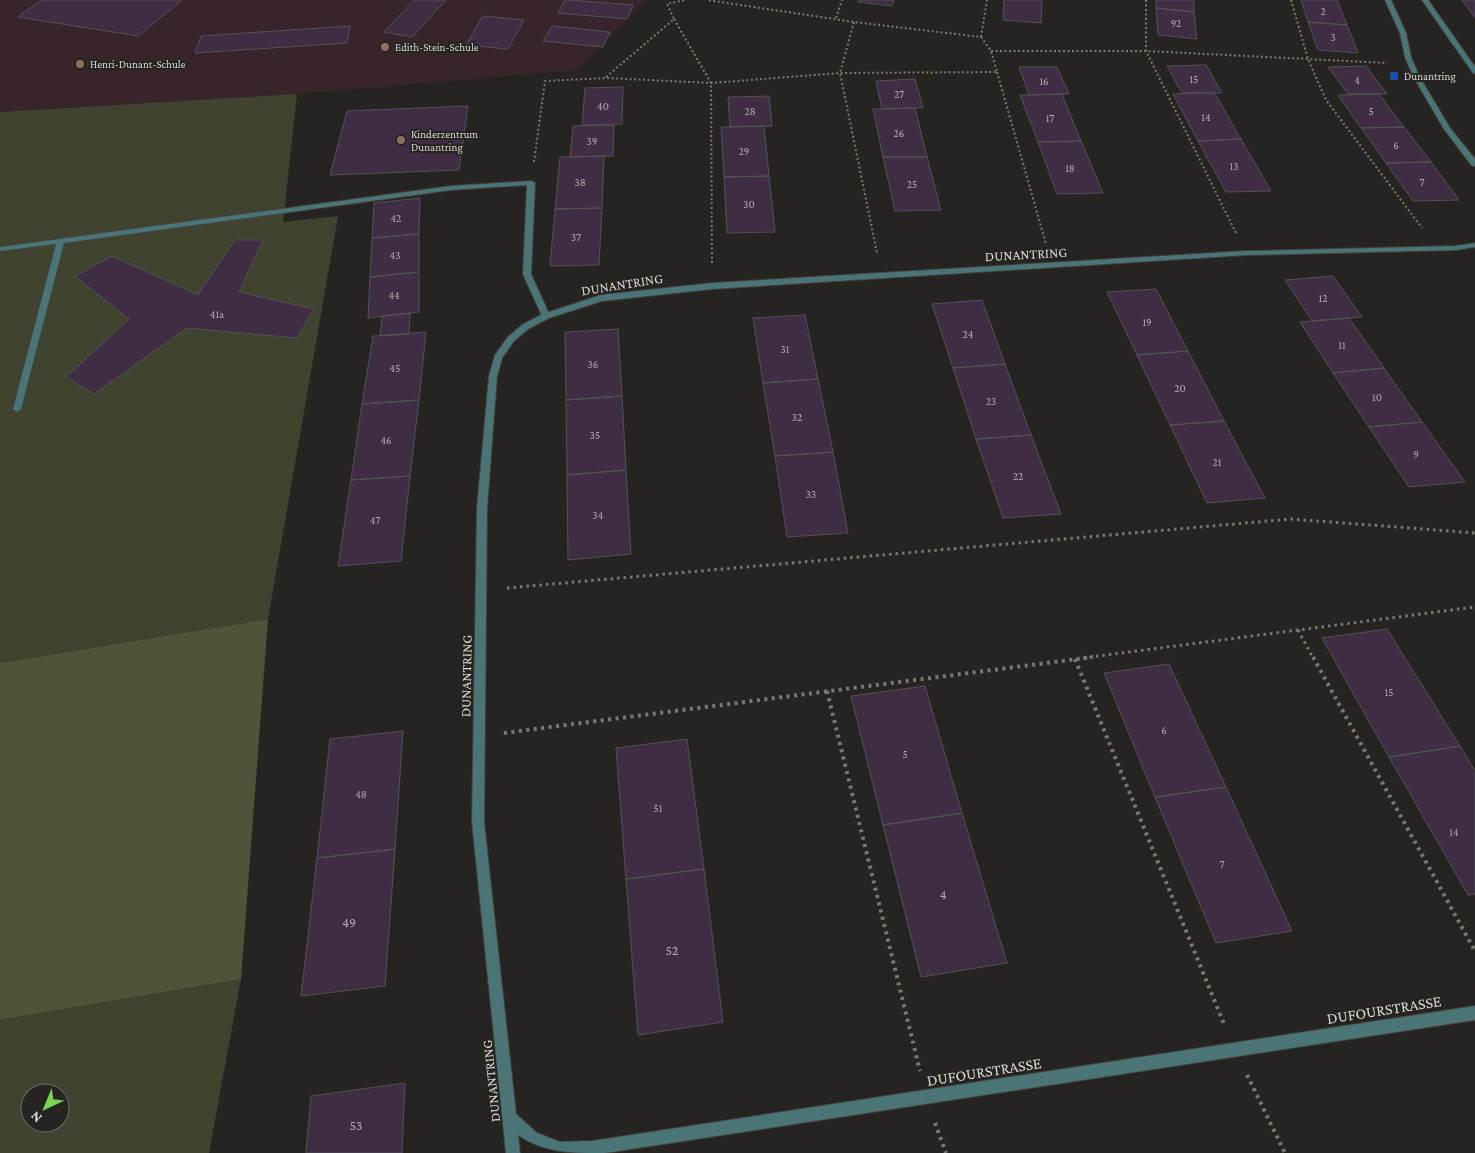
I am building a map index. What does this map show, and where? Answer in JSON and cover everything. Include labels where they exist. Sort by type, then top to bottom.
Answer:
[{"type":"street","points":[[1388,0],[1403,32],[1411,64],[1447,129],[1475,164]]},
{"type":"street","points":[[1425,0],[1475,72]]},
{"type":"street","points":[[1459,144],[1475,152]]},
{"type":"street","points":[[0,249],[187,222],[451,188],[531,183],[527,274],[546,316]]},
{"type":"street","points":[[17,409],[61,241]]},
{"type":"street","name":"DUNANTRING","points":[[513,1153],[478,822],[482,508],[493,376],[498,357],[511,339],[526,327],[546,316],[601,298],[712,286],[1246,253],[1437,248],[1475,245]]},
{"type":"street","name":"DUFOURSTRASSE","points":[[508,1116],[532,1138],[560,1149],[592,1148],[1475,1013]]},
{"type":"path","points":[[685,0],[667,4],[711,83],[712,286]]},
{"type":"path","points":[[707,0],[854,22],[981,37]]},
{"type":"path","points":[[836,18],[842,0]]},
{"type":"path","points":[[987,0],[981,37],[991,51],[998,72],[1053,266]]},
{"type":"path","points":[[1146,0],[1146,51],[1246,253]]},
{"type":"path","points":[[1291,0],[1308,59],[1326,100],[1437,248]]},
{"type":"path","points":[[606,78],[674,19]]},
{"type":"path","points":[[854,22],[840,73],[882,276]]},
{"type":"path","points":[[991,51],[1146,51],[1411,64]]},
{"type":"path","points":[[531,183],[545,81],[606,78],[711,83],[840,73],[998,72]]},
{"type":"path","points":[[480,590],[1292,519],[1475,534]]},
{"type":"path","points":[[479,736],[1475,607]]},
{"type":"path","points":[[1298,630],[1475,951]]},
{"type":"path","points":[[1075,659],[1234,1050],[1285,1153]]},
{"type":"path","points":[[827,691],[927,1097]]},
{"type":"shaded area","name":"Edith-Stein-Schule","points":[[0,0],[646,0],[577,70],[297,94],[0,112]]},
{"type":"green space","points":[[297,94],[283,222],[338,216],[268,619],[0,663],[0,112]]},
{"type":"green space","points":[[268,619],[241,979],[0,1020],[0,663]]},
{"type":"green space","points":[[241,979],[209,1153],[0,1153],[0,1020]]},
{"type":"building","points":[[41,0],[182,0],[138,36],[18,17]]},
{"type":"building","points":[[414,0],[446,0],[412,37],[384,32]]},
{"type":"building","points":[[565,0],[633,5],[627,19],[558,13]]},
{"type":"building","points":[[858,0],[894,0],[892,6],[858,2]]},
{"type":"building","points":[[1004,0],[1042,0],[1041,23],[1003,20]]},
{"type":"building","points":[[1156,0],[1194,0],[1194,12],[1156,8]]},
{"type":"building","points":[[1301,0],[1337,0],[1347,25],[1308,22]]},
{"type":"building","points":[[1462,0],[1475,0],[1475,18]]},
{"type":"building","points":[[1156,8],[1194,12],[1197,39],[1158,35]]},
{"type":"building","points":[[483,16],[524,20],[508,49],[466,45]]},
{"type":"building","points":[[1308,22],[1347,25],[1358,53],[1318,50]]},
{"type":"building","points":[[350,26],[347,43],[195,53],[201,36]]},
{"type":"building","points":[[552,26],[610,32],[603,47],[543,41]]},
{"type":"building","points":[[1206,65],[1222,93],[1182,93],[1167,66]]},
{"type":"building","points":[[1366,66],[1387,94],[1348,94],[1328,67]]},
{"type":"building","points":[[1019,67],[1057,67],[1069,94],[1029,95]]},
{"type":"building","points":[[915,79],[923,108],[882,109],[876,81]]},
{"type":"building","points":[[623,87],[622,124],[582,125],[585,88]]},
{"type":"building","points":[[1214,92],[1241,139],[1198,141],[1173,94]]},
{"type":"building","points":[[1062,94],[1081,141],[1038,142],[1020,95]]},
{"type":"building","points":[[1379,94],[1404,127],[1361,128],[1338,95]]},
{"type":"building","points":[[769,96],[772,126],[730,127],[728,97]]},
{"type":"building","name":"Kinderzentrum Dunantring","points":[[468,106],[459,170],[330,175],[347,111]]},
{"type":"building","points":[[915,108],[927,157],[883,157],[873,109]]},
{"type":"building","points":[[614,125],[613,156],[570,157],[573,126]]},
{"type":"building","points":[[764,126],[769,176],[724,177],[721,127]]},
{"type":"building","points":[[1404,127],[1431,162],[1386,163],[1361,128]]},
{"type":"building","points":[[1241,139],[1271,191],[1226,192],[1198,141]]},
{"type":"building","points":[[1081,141],[1103,193],[1057,194],[1038,142]]},
{"type":"building","points":[[604,156],[602,208],[555,209],[560,157]]},
{"type":"building","points":[[883,157],[927,157],[941,210],[895,211]]},
{"type":"building","points":[[1431,162],[1459,200],[1413,201],[1386,163]]},
{"type":"building","points":[[769,176],[775,232],[727,233],[724,177]]},
{"type":"building","points":[[420,198],[419,234],[372,238],[374,203]]},
{"type":"building","points":[[602,208],[599,265],[550,266],[555,209]]},
{"type":"building","points":[[419,234],[419,272],[370,277],[372,238]]},
{"type":"building","points":[[235,240],[263,240],[239,292],[314,309],[297,338],[187,328],[94,394],[66,377],[129,319],[75,276],[112,256],[198,295]]},
{"type":"building","points":[[419,272],[419,312],[368,318],[370,277]]},
{"type":"building","points":[[1333,276],[1362,317],[1312,321],[1285,280]]},
{"type":"building","points":[[1156,289],[1188,351],[1137,355],[1107,292]]},
{"type":"building","points":[[982,300],[1005,364],[953,368],[932,304]]},
{"type":"building","points":[[410,313],[409,334],[380,336],[382,316]]},
{"type":"building","points":[[805,315],[818,379],[763,383],[753,318]]},
{"type":"building","points":[[1349,318],[1384,368],[1333,373],[1300,322]]},
{"type":"building","points":[[618,329],[622,396],[566,400],[565,332]]},
{"type":"building","points":[[426,332],[419,400],[362,404],[373,336]]},
{"type":"building","points":[[1188,351],[1224,421],[1170,425],[1137,355]]},
{"type":"building","points":[[1005,364],[1031,435],[976,439],[953,368]]},
{"type":"building","points":[[1384,368],[1422,422],[1369,427],[1333,373]]},
{"type":"building","points":[[818,379],[833,452],[775,456],[763,383]]},
{"type":"building","points":[[622,396],[626,470],[567,475],[566,400]]},
{"type":"building","points":[[419,400],[410,476],[351,480],[362,404]]},
{"type":"building","points":[[1224,421],[1265,498],[1207,503],[1170,425]]},
{"type":"building","points":[[1422,422],[1465,482],[1409,487],[1369,427]]},
{"type":"building","points":[[1031,435],[1061,514],[1003,518],[976,439]]},
{"type":"building","points":[[833,452],[848,533],[787,537],[775,456]]},
{"type":"building","points":[[626,470],[631,554],[568,560],[567,475]]},
{"type":"building","points":[[410,476],[401,561],[338,566],[351,480]]},
{"type":"building","points":[[1387,629],[1460,746],[1389,757],[1322,638]]},
{"type":"building","points":[[1169,664],[1226,787],[1155,797],[1104,673]]},
{"type":"building","points":[[925,686],[962,813],[883,825],[851,696]]},
{"type":"building","points":[[403,731],[395,849],[317,858],[330,739]]},
{"type":"building","points":[[687,739],[704,869],[626,879],[616,748]]},
{"type":"building","points":[[1460,746],[1475,771],[1475,894],[1468,895],[1389,757]]},
{"type":"building","points":[[1226,787],[1292,931],[1216,943],[1155,797]]},
{"type":"building","points":[[962,813],[1007,963],[921,977],[883,825]]},
{"type":"building","points":[[395,849],[385,986],[301,996],[317,858]]},
{"type":"building","points":[[704,869],[723,1022],[638,1035],[626,879]]},
{"type":"building","points":[[405,1083],[402,1153],[306,1153],[311,1096]]},
{"type":"place","name":"Edith-Stein-Schule","points":[[385,47]]},
{"type":"place","name":"Henri-Dunant-Schule","points":[[80,64]]},
{"type":"place","name":"Dunantring","points":[[1394,76]]},
{"type":"place","name":"Kinderzentrum Dunantring","points":[[401,140]]}]
